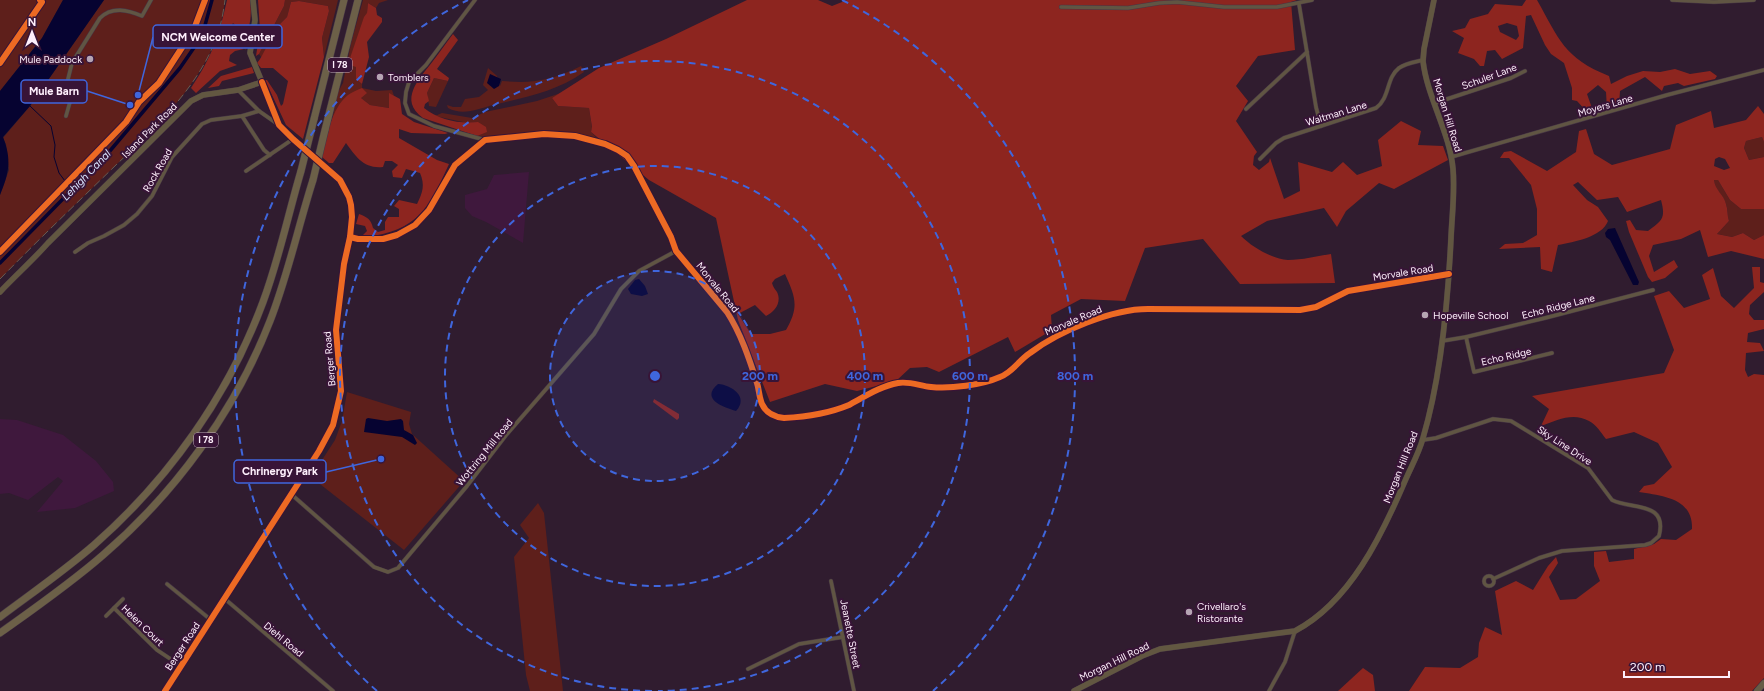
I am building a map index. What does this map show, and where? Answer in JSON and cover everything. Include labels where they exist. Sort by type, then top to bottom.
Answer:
[{"type":"highway","name":"I 78","points":[[0,616],[75,561],[117,524],[156,482],[194,434],[227,380],[244,347],[259,312],[275,266],[301,171],[344,0]]},
{"type":"highway","name":"I 78","points":[[0,633],[75,578],[124,537],[158,501],[204,444],[237,390],[265,333],[289,268],[313,180],[358,0]]},
{"type":"highway","points":[[1757,691],[1764,683]]},
{"type":"main road","points":[[253,0],[255,20],[250,53],[262,82]]},
{"type":"main road","name":"Morgan Hill Road","points":[[1074,691],[1142,656],[1160,650],[1295,631],[1306,626],[1330,605],[1346,586],[1369,554],[1390,517],[1423,440],[1430,412],[1442,341],[1449,274],[1453,184],[1452,157],[1424,69],[1423,60],[1434,0]]},
{"type":"main road","name":"Island Park Road","points":[[0,292],[14,276],[31,263],[48,243],[191,101],[209,94],[238,90],[262,82]]},
{"type":"street","points":[[66,116],[71,98],[68,78],[72,63],[100,18],[106,12],[114,10],[134,13],[142,16],[151,0]]},
{"type":"street","points":[[475,0],[426,65],[409,82],[405,103],[409,114],[425,122],[485,140]]},
{"type":"street","points":[[1061,7],[1128,8],[1175,2],[1232,8],[1279,7],[1299,4],[1312,0]]},
{"type":"street","points":[[1672,0],[1714,2],[1754,0]]},
{"type":"street","points":[[1299,4],[1316,107],[1321,126]]},
{"type":"street","points":[[1246,109],[1307,52]]},
{"type":"street","name":"Waltman Lane","points":[[1260,159],[1282,139],[1376,108],[1385,99],[1396,71],[1404,66],[1423,60]]},
{"type":"street","name":"Moyers Lane","points":[[1452,157],[1667,95],[1764,70]]},
{"type":"street","name":"Schuler Lane","points":[[1435,103],[1511,78],[1525,71]]},
{"type":"street","name":"Berger Road","points":[[165,691],[225,599],[331,430],[341,391],[336,330],[344,264],[350,237],[352,217],[349,197],[340,180],[279,125],[262,82]]},
{"type":"street","points":[[238,90],[259,111],[279,125]]},
{"type":"street","name":"Rock Road","points":[[75,252],[88,243],[124,225],[137,214],[152,196],[172,157],[202,124],[211,120],[242,116],[259,111]]},
{"type":"street","points":[[242,116],[264,150],[270,155]]},
{"type":"street","name":"Morvale Road","points":[[485,140],[560,134],[575,136],[605,144],[627,156],[634,166],[671,237],[676,251],[727,312],[733,322],[748,354],[760,390],[762,404],[775,417],[784,418],[840,408],[887,386],[900,382],[939,387],[966,385],[998,378],[1011,371],[1030,353],[1048,342],[1086,324],[1126,310],[1300,310],[1319,306],[1348,291],[1449,274]]},
{"type":"street","points":[[246,171],[293,139]]},
{"type":"street","points":[[350,237],[368,240],[383,239],[397,235],[415,225],[429,210],[455,165],[485,140]]},
{"type":"street","name":"Wottring Mill Road","points":[[291,494],[374,567],[388,572],[398,568],[462,492],[507,434],[594,334],[621,289],[639,271],[676,251]]},
{"type":"street","name":"Echo Ridge Lane","points":[[1442,341],[1466,337],[1653,290]]},
{"type":"street","name":"Echo Ridge","points":[[1466,337],[1474,372],[1552,353]]},
{"type":"street","name":"Sky Line Drive","points":[[1423,440],[1436,438],[1493,419],[1511,421],[1588,468],[1612,500],[1618,503],[1643,507],[1655,513],[1661,524],[1659,536],[1656,540],[1645,545],[1556,552],[1493,579]]},
{"type":"street","name":"Jeanette Street","points":[[831,581],[854,691]]},
{"type":"street","points":[[167,584],[211,620]]},
{"type":"street","name":"Helen Court","points":[[106,616],[123,599]]},
{"type":"street","name":"Diehl Road","points":[[225,599],[333,691]]},
{"type":"street","name":"Helen Court","points":[[114,608],[157,650],[181,666]]},
{"type":"street","points":[[1269,691],[1286,662],[1295,631]]},
{"type":"street","points":[[748,669],[799,644],[843,637]]},
{"type":"shaded area","points":[[0,0],[63,0],[42,38],[0,91]]},
{"type":"shaded area","points":[[63,0],[104,0],[30,106],[3,137],[8,153],[8,166],[6,180],[0,195],[0,91],[42,38]]},
{"type":"shaded area","points":[[104,0],[225,0],[218,33],[206,61],[196,78],[172,109],[0,279],[0,195],[9,170],[6,144],[3,138],[30,106]]},
{"type":"shaded area","points":[[227,0],[250,0],[251,12],[248,29],[246,32],[233,23],[227,35],[232,42],[244,49],[235,51],[230,55],[229,61],[237,65],[220,71],[196,93],[191,88],[210,56],[221,25]]},
{"type":"shaded area","points":[[258,0],[285,0],[284,6],[259,54],[256,56],[260,30]]},
{"type":"shaded area","points":[[285,0],[338,0],[324,57],[322,38],[329,11],[328,6],[299,1],[291,2],[287,17],[279,25],[276,36],[262,58],[259,54],[284,6]]},
{"type":"shaded area","points":[[363,0],[388,0],[379,3],[376,8],[368,3],[366,22],[356,69],[356,79],[362,84],[362,88],[376,91],[392,90],[394,96],[390,94],[389,108],[370,105],[361,98],[331,124],[338,92],[343,83],[351,43]]},
{"type":"shaded area","points":[[747,0],[818,0],[832,6],[847,0],[1297,0],[1291,2],[1295,50],[1258,56],[1236,86],[1248,101],[1236,121],[1257,152],[1254,156],[1253,165],[1259,170],[1269,162],[1270,158],[1284,199],[1300,191],[1298,162],[1332,172],[1343,162],[1357,175],[1382,166],[1378,140],[1401,121],[1421,131],[1418,145],[1443,146],[1448,160],[1394,189],[1379,183],[1346,211],[1337,227],[1324,208],[1267,221],[1241,236],[1263,252],[1282,259],[1299,259],[1331,254],[1335,283],[1240,284],[1203,239],[1145,248],[1125,301],[1081,299],[1051,315],[1052,330],[1015,352],[1008,337],[939,372],[927,367],[910,368],[896,381],[857,391],[825,384],[770,402],[738,320],[716,218],[649,180],[591,132],[592,127],[589,108],[558,106],[552,98],[599,68],[666,39]],"holes":[[[785,274],[794,296],[793,315],[786,330],[770,334],[751,334],[738,314],[755,305],[766,316],[775,309],[779,299],[772,283],[775,279]]]},
{"type":"shaded area","points":[[1526,0],[1537,0],[1564,46],[1582,62],[1609,76],[1611,84],[1627,76],[1643,71],[1660,72],[1675,69],[1690,74],[1710,71],[1717,76],[1715,79],[1684,86],[1678,83],[1664,86],[1662,91],[1645,77],[1620,91],[1619,105],[1607,109],[1606,92],[1598,85],[1587,94],[1593,111],[1588,113],[1577,101],[1572,100],[1572,88],[1564,63],[1551,54],[1545,45],[1531,15],[1526,16],[1523,48],[1502,59],[1495,50],[1487,51],[1484,66],[1480,66],[1474,59],[1458,53],[1464,38],[1452,31],[1465,28],[1470,19],[1488,14],[1495,4],[1522,6]],"holes":[[[1507,23],[1517,26],[1519,36],[1516,40],[1500,32],[1498,26]]]},
{"type":"shaded area","points":[[299,1],[328,6],[329,11],[322,38],[324,57],[303,139],[286,125],[265,80],[267,80],[277,95],[281,106],[283,104],[288,81],[273,68],[261,68],[257,63],[270,41],[276,36],[279,25],[287,17],[291,2]]},
{"type":"shaded area","points":[[368,3],[376,8],[377,15],[382,18],[382,22],[367,42],[369,57],[362,84],[356,79],[356,67],[350,65],[349,61],[364,17],[367,13]]},
{"type":"shaded area","points":[[233,23],[245,32],[249,27],[246,50],[232,42],[227,35]]},
{"type":"shaded area","points":[[453,34],[458,40],[437,69],[449,78],[448,81],[434,78],[427,93],[429,101],[425,104],[424,108],[436,116],[457,122],[478,122],[486,127],[487,132],[477,136],[423,118],[412,104],[411,97],[417,82]]},
{"type":"shaded area","points":[[581,66],[584,72],[573,79],[540,93],[465,112],[448,108],[447,105],[461,107],[465,99],[479,97],[488,90],[483,85],[488,68],[497,76],[500,86],[502,81],[524,82],[552,78]]},
{"type":"shaded area","points":[[252,67],[254,73],[222,81],[219,86],[208,88],[221,76]]},
{"type":"shaded area","points":[[490,74],[501,79],[499,86],[494,89],[487,83]]},
{"type":"shaded area","points":[[434,78],[448,81],[436,107],[429,106],[427,93]]},
{"type":"shaded area","points":[[362,88],[367,93],[361,98],[370,105],[389,108],[389,93],[400,99],[402,114],[414,122],[448,133],[411,133],[399,129],[399,138],[437,160],[449,164],[428,205],[410,223],[383,234],[365,237],[363,235],[367,231],[365,226],[356,224],[359,214],[368,219],[373,228],[378,232],[385,230],[385,222],[388,217],[399,217],[399,209],[394,206],[399,200],[417,204],[423,185],[420,173],[406,169],[402,178],[393,177],[392,171],[398,165],[392,161],[385,161],[383,167],[376,167],[366,164],[353,153],[346,143],[333,163],[329,163],[322,157],[330,123],[337,108],[348,95]]},
{"type":"shaded area","points":[[561,93],[552,98],[558,106],[589,108],[592,128],[591,132],[597,138],[586,135],[554,132],[507,134],[481,137],[477,136],[478,122],[467,123],[435,116],[442,113],[472,118],[485,112],[537,101]]},
{"type":"shaded area","points":[[1758,106],[1764,114],[1764,142],[1762,137],[1746,141],[1744,148],[1749,160],[1764,157],[1764,209],[1741,209],[1730,200],[1718,180],[1714,180],[1716,187],[1727,206],[1729,221],[1717,234],[1732,237],[1743,233],[1754,240],[1764,235],[1764,259],[1731,251],[1708,257],[1700,230],[1681,239],[1653,245],[1649,256],[1654,272],[1674,260],[1678,267],[1665,278],[1652,282],[1648,277],[1629,232],[1626,221],[1630,220],[1636,230],[1648,231],[1662,218],[1663,211],[1661,200],[1627,212],[1618,197],[1597,200],[1578,182],[1573,185],[1587,200],[1598,207],[1608,221],[1605,227],[1594,235],[1558,245],[1552,272],[1541,269],[1540,247],[1499,249],[1505,244],[1523,243],[1537,235],[1537,209],[1531,185],[1509,158],[1500,158],[1504,152],[1511,151],[1547,171],[1576,152],[1579,131],[1586,129],[1594,154],[1612,165],[1670,149],[1676,125],[1711,111],[1714,128],[1746,120]],"holes":[[[1719,157],[1725,159],[1730,168],[1724,170],[1714,166],[1715,159]]]},
{"type":"shaded area","points":[[1762,137],[1764,142],[1764,157],[1749,160],[1744,148],[1746,141]]},
{"type":"shaded area","points":[[529,172],[523,243],[486,222],[472,216],[465,208],[465,195],[487,189],[494,175]]},
{"type":"shaded area","points":[[1714,180],[1718,180],[1730,200],[1741,209],[1764,209],[1764,235],[1754,240],[1743,233],[1732,237],[1717,234],[1729,221],[1726,204],[1716,187]]},
{"type":"shaded area","points":[[1615,228],[1639,282],[1638,285],[1633,285],[1610,240],[1606,237],[1605,233],[1608,229]]},
{"type":"shaded area","points":[[1752,267],[1760,267],[1760,282],[1764,283],[1764,292],[1750,305],[1749,314],[1754,320],[1764,320],[1764,329],[1748,333],[1747,342],[1760,343],[1764,351],[1746,353],[1745,370],[1748,377],[1754,374],[1764,375],[1764,678],[1752,691],[1409,691],[1425,667],[1460,668],[1478,657],[1479,643],[1485,627],[1502,635],[1495,591],[1516,581],[1533,590],[1548,566],[1556,557],[1558,563],[1549,577],[1560,600],[1576,599],[1600,581],[1594,566],[1594,552],[1606,551],[1609,562],[1634,559],[1634,549],[1654,544],[1661,539],[1676,540],[1692,529],[1688,511],[1675,500],[1639,492],[1644,486],[1654,484],[1672,467],[1658,443],[1634,432],[1606,439],[1592,422],[1577,417],[1553,421],[1541,426],[1549,409],[1532,396],[1664,373],[1674,350],[1654,296],[1669,291],[1684,308],[1710,299],[1702,275],[1713,268],[1721,296],[1734,308],[1754,288]]},
{"type":"shaded area","points":[[639,279],[645,286],[648,294],[642,296],[631,294],[628,289],[635,280]]},
{"type":"shaded area","points":[[718,384],[733,389],[740,397],[740,406],[736,411],[720,405],[712,398],[711,394],[713,389]]},
{"type":"shaded area","points":[[347,392],[411,412],[409,424],[412,434],[464,481],[404,550],[311,477],[335,440],[342,421]]},
{"type":"shaded area","points":[[654,399],[679,414],[679,418],[677,420],[653,402]]},
{"type":"shaded area","points":[[0,419],[17,420],[63,435],[96,461],[113,482],[114,491],[75,508],[37,512],[63,481],[58,477],[28,500],[9,493],[0,494]]},
{"type":"shaded area","points":[[366,419],[387,421],[401,419],[403,421],[404,430],[413,435],[417,443],[415,445],[402,437],[364,432]]},
{"type":"shaded area","points":[[538,503],[544,513],[563,691],[530,691],[526,675],[514,557],[529,538],[520,525]]},
{"type":"shaded area","points":[[1363,668],[1373,675],[1375,691],[1338,691]]},
{"type":"waterway","name":"Lehigh Canal","points":[[0,263],[109,152],[180,68],[202,36],[212,0]]},
{"type":"waterway","points":[[30,106],[51,126],[55,145],[54,157],[59,173],[65,181]]},
{"type":"waterway","name":"Lehigh Canal","points":[[68,184],[73,189]]},
{"type":"railway","points":[[0,279],[172,109],[196,78],[206,61],[218,33],[225,0]]},
{"type":"cycle path","points":[[0,63],[42,2],[40,0]]},
{"type":"cycle path","points":[[0,252],[126,122],[139,102],[159,83],[194,29],[205,0]]},
{"type":"cycle path","points":[[165,691],[319,451],[333,425],[341,391],[336,330],[344,264],[350,237],[352,217],[349,197],[340,180],[279,125],[262,82]]},
{"type":"cycle path","points":[[350,237],[358,239],[383,239],[397,235],[415,225],[429,210],[455,165],[485,140],[544,134],[575,136],[605,144],[627,156],[634,166],[671,237],[676,251],[732,320],[748,355],[764,407],[771,414],[784,418],[808,416],[834,410],[849,405],[879,389],[892,384],[907,383],[931,387],[947,387],[966,386],[993,380],[1005,375],[1026,356],[1056,337],[1086,323],[1118,313],[1148,309],[1300,310],[1316,307],[1348,291],[1449,274]]},
{"type":"place","name":"Mule Paddock","points":[[90,59]]},
{"type":"place","name":"Tomblers","points":[[380,77]]},
{"type":"place","name":"NCM Welcome Center","points":[[138,95]]},
{"type":"place","name":"Mule Barn","points":[[130,105]]},
{"type":"place","name":"Hopeville School","points":[[1425,315]]},
{"type":"place","name":"Chrinergy Park","points":[[381,459]]},
{"type":"place","name":"Crivellaro's Ristorante","points":[[1189,612]]}]
